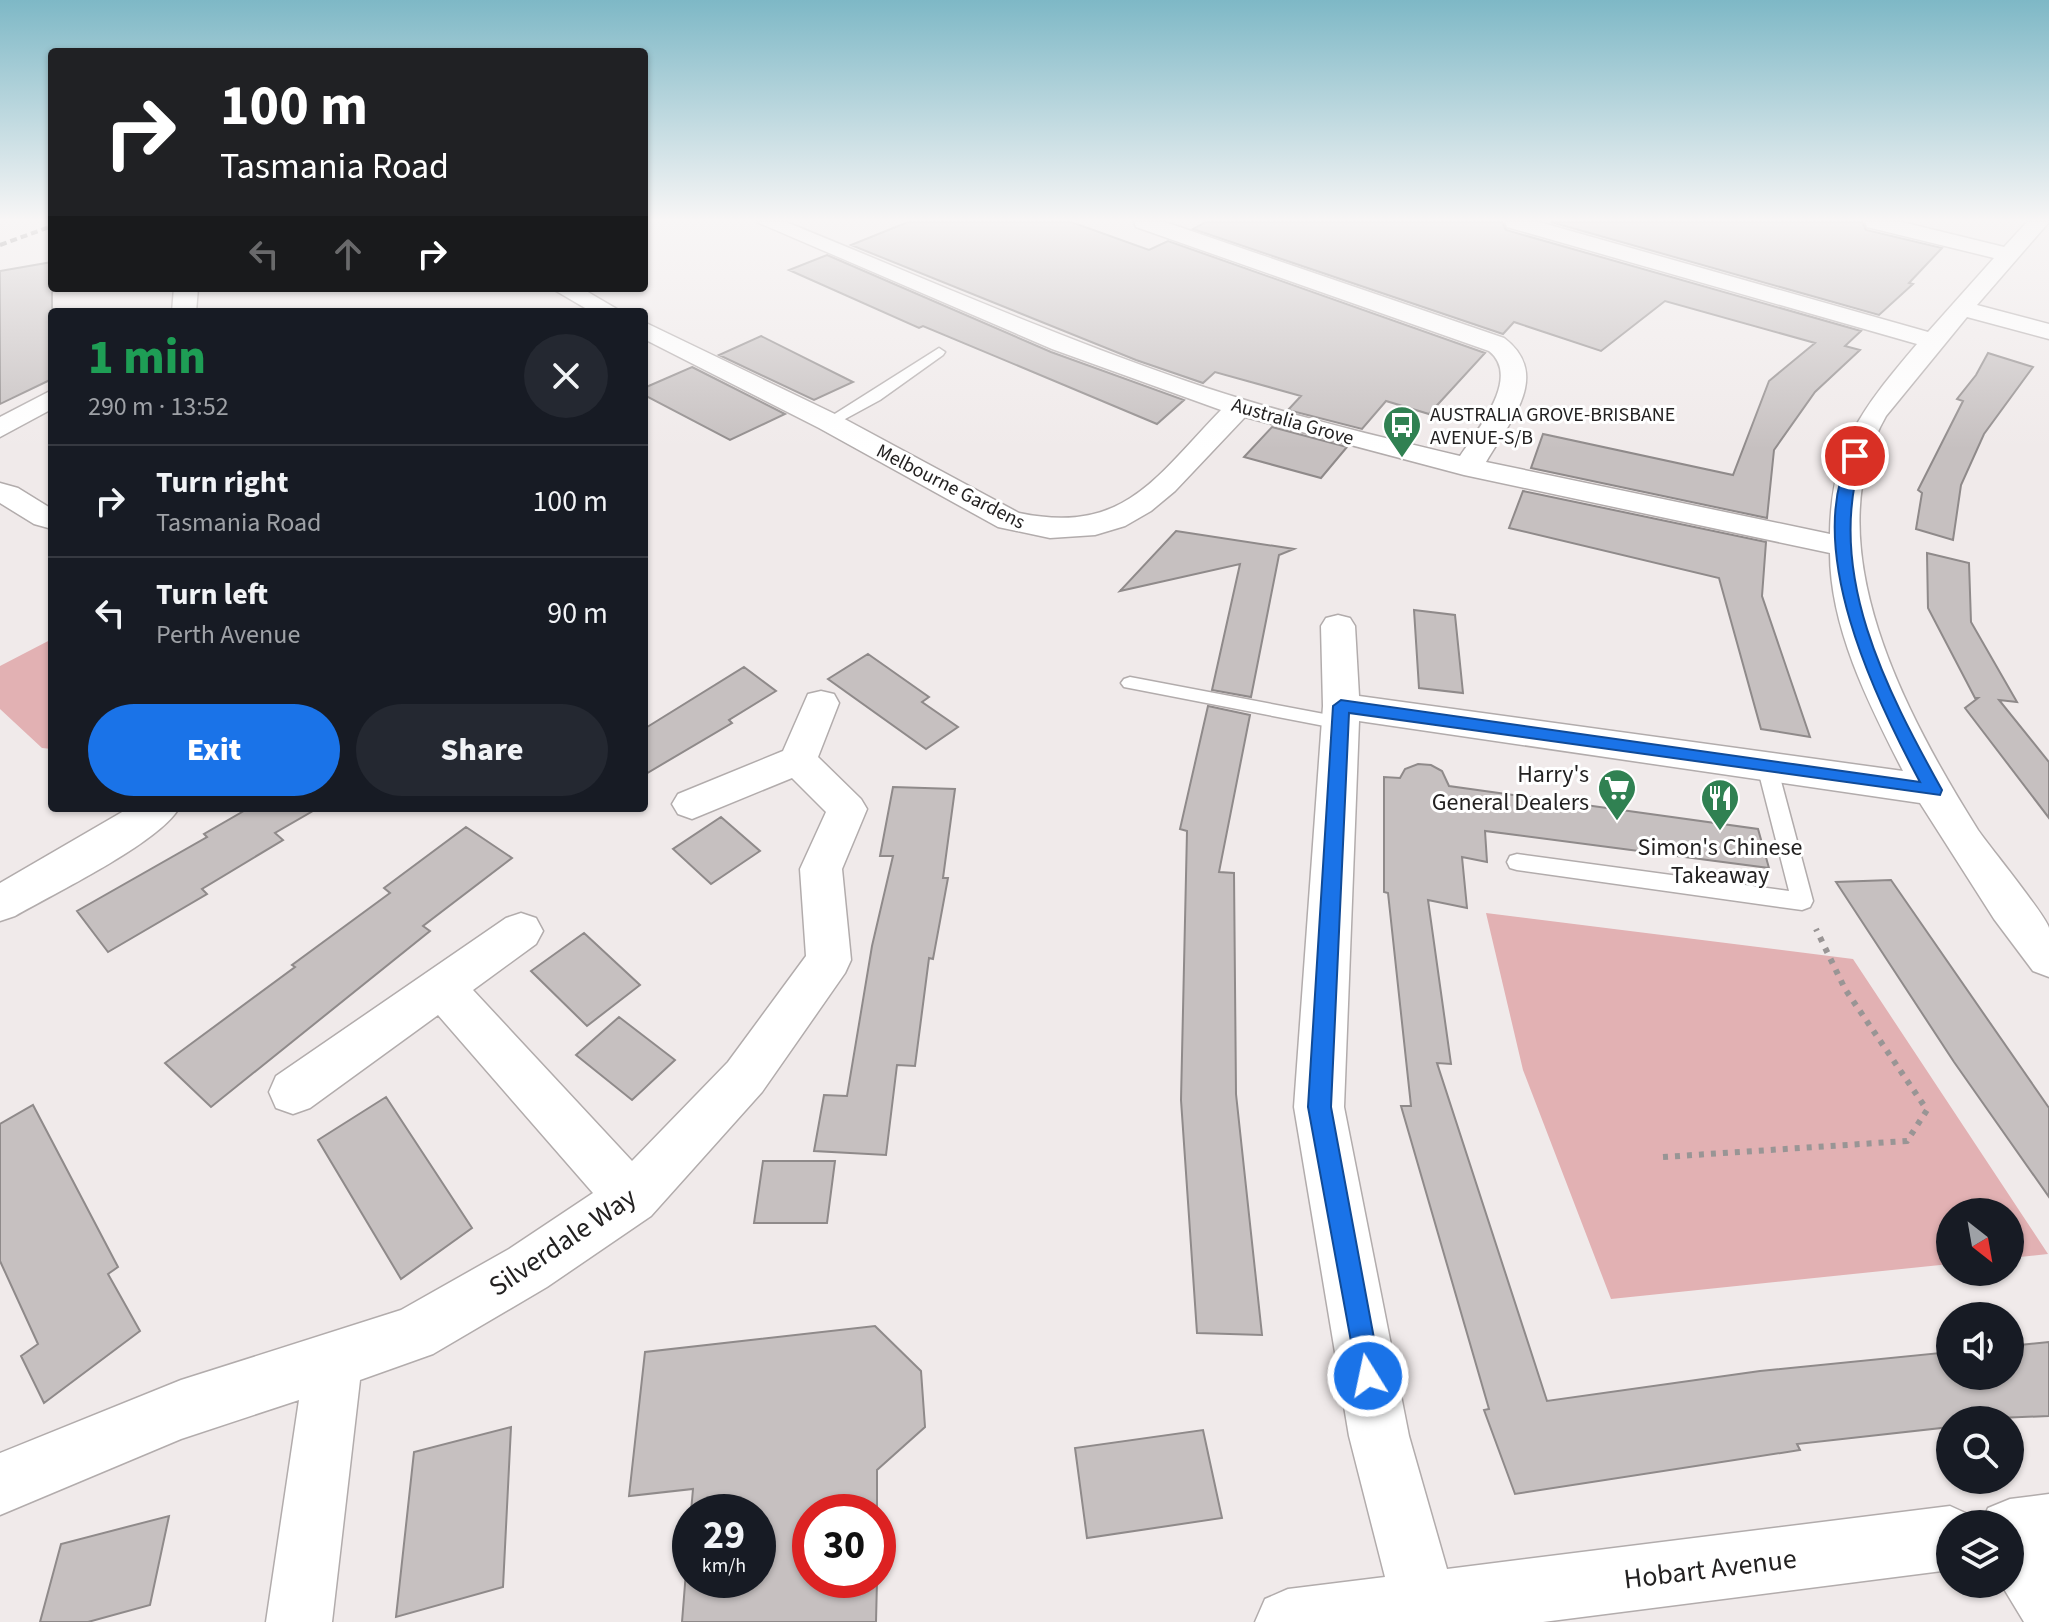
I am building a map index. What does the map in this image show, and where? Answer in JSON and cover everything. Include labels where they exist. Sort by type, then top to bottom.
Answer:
[{"type":"street","points":[[582,298],[602,308]]},
{"type":"street","name":"Australia Grove","points":[[952,298],[1082,351],[1239,407],[1347,438],[1842,546]]},
{"type":"street","points":[[1364,298],[1495,343],[1510,355],[1516,369],[1514,385],[1469,466]]},
{"type":"street","points":[[1781,298],[1933,341]]},
{"type":"street","points":[[1972,298],[1933,341],[1864,431],[1847,481],[1842,546],[1868,657],[1895,720],[1933,790],[2047,952]]},
{"type":"street","points":[[1963,308],[2049,332]]},
{"type":"street","name":"Melbourne Gardens","points":[[648,331],[829,422],[1009,520],[1034,528],[1064,531],[1121,520],[1141,506],[1239,407]]},
{"type":"street","points":[[0,429],[48,400]]},
{"type":"street","points":[[0,492],[16,497],[31,513],[48,519]]},
{"type":"street","points":[[1338,626],[1340,715],[1319,1107],[1379,1436],[1425,1605]]},
{"type":"street","points":[[692,804],[798,760],[821,703]]},
{"type":"street","points":[[1340,715],[1767,766],[1933,790]]},
{"type":"street","name":"Silverdale Way","points":[[0,1484],[181,1410],[413,1334],[528,1268],[632,1198],[745,1077],[829,960],[821,869],[847,809],[798,760]]},
{"type":"street","points":[[0,904],[111,841],[153,812]]},
{"type":"street","points":[[293,1092],[521,931]]},
{"type":"street","points":[[443,989],[632,1198]]},
{"type":"street","points":[[299,1622],[334,1360]]},
{"type":"street","points":[[2024,1528],[2049,1525]]},
{"type":"street","name":"Hobart Avenue","points":[[1288,1622],[1425,1605],[1503,1608],[1936,1540]]},
{"type":"street","points":[[2024,1562],[2049,1603]]},
{"type":"lane","points":[[829,422],[875,397],[939,352]]},
{"type":"lane","points":[[1130,683],[1340,715]]},
{"type":"lane","points":[[1517,862],[1802,901],[1767,766]]},
{"type":"path","points":[[1663,1157],[1907,1141],[1927,1110],[1845,989],[1802,901]]},
{"type":"shaded area","points":[[48,641],[48,749],[42,748],[0,709],[0,666]]},
{"type":"shaded area","points":[[1486,913],[1853,959],[2011,1198],[1936,1198],[1936,1265],[1611,1299],[1523,1070]]},
{"type":"shaded area","points":[[2024,1218],[2048,1254],[2024,1257]]},
{"type":"building","points":[[0,298],[52,298],[52,308],[48,308],[48,381],[0,404]]},
{"type":"building","points":[[851,298],[926,298],[1051,352],[1184,400],[1157,424],[923,326],[919,328]]},
{"type":"building","points":[[982,298],[1328,298],[1485,353],[1429,414],[1386,401],[1362,429],[1288,410],[1301,396],[1215,372],[1203,383],[1136,360]]},
{"type":"building","points":[[1396,298],[1744,298],[1861,331],[1845,346],[1860,350],[1815,392],[1774,450],[1767,518],[1531,468],[1543,434],[1733,475],[1769,381],[1815,343],[1665,301],[1601,351],[1514,322],[1503,334]]},
{"type":"building","points":[[1818,298],[1898,298],[1879,315]]},
{"type":"building","points":[[761,336],[853,382],[814,400],[719,355]]},
{"type":"building","points":[[1988,353],[2033,367],[1984,434],[1961,485],[1953,540],[1916,529],[1922,493],[1918,490],[1963,401],[1957,399]]},
{"type":"building","points":[[692,367],[785,414],[730,440],[648,397],[648,386]]},
{"type":"building","points":[[1272,427],[1347,447],[1321,478],[1244,457]]},
{"type":"building","points":[[1523,491],[1766,542],[1762,596],[1810,737],[1761,729],[1719,578],[1509,528]]},
{"type":"building","points":[[1176,531],[1294,549],[1279,555],[1251,697],[1212,690],[1240,564],[1120,591]]},
{"type":"building","points":[[1927,553],[1969,563],[1971,622],[2017,702],[1999,700],[2049,762],[2049,818],[1965,708],[1978,698],[1975,698],[1928,608]]},
{"type":"building","points":[[1414,610],[1455,615],[1463,693],[1419,688]]},
{"type":"building","points":[[868,654],[929,697],[922,702],[958,727],[926,749],[828,679]]},
{"type":"building","points":[[744,667],[776,691],[729,720],[732,723],[648,773],[648,727]]},
{"type":"building","points":[[1208,706],[1250,715],[1219,872],[1234,873],[1236,1094],[1262,1335],[1197,1333],[1181,1100],[1187,831],[1180,829]]},
{"type":"building","points":[[1418,764],[1431,765],[1442,771],[1449,786],[1758,829],[1769,868],[1485,831],[1487,862],[1462,857],[1467,908],[1428,900],[1451,1064],[1437,1063],[1547,1401],[1760,1371],[1936,1353],[1936,1390],[2024,1390],[2024,1345],[2049,1342],[2049,1416],[2024,1417],[2024,1406],[1936,1406],[1936,1429],[1797,1444],[1800,1450],[1515,1494],[1484,1410],[1489,1409],[1401,1106],[1411,1106],[1388,893],[1384,892],[1384,777],[1400,778],[1405,769]]},
{"type":"building","points":[[893,787],[955,789],[943,878],[948,878],[933,959],[929,958],[915,1066],[897,1065],[886,1155],[814,1151],[824,1095],[847,1096],[872,946],[893,856],[880,856]]},
{"type":"building","points":[[242,812],[311,812],[275,833],[283,840],[202,889],[207,894],[108,952],[77,911],[207,837],[204,834]]},
{"type":"building","points":[[721,817],[760,851],[711,884],[673,849]]},
{"type":"building","points":[[466,827],[512,858],[423,926],[430,931],[211,1107],[165,1063],[390,893],[384,888]]},
{"type":"building","points":[[1891,880],[2049,1108],[2049,1197],[1954,1062],[1836,882]]},
{"type":"building","points":[[584,933],[640,985],[587,1026],[531,971]]},
{"type":"building","points":[[619,1017],[675,1060],[632,1100],[576,1055]]},
{"type":"building","points":[[386,1097],[472,1228],[401,1279],[318,1140]]},
{"type":"building","points":[[33,1105],[118,1267],[108,1274],[140,1331],[44,1403],[21,1356],[38,1344],[0,1261],[0,1124]]},
{"type":"building","points":[[763,1161],[835,1161],[827,1223],[754,1223]]},
{"type":"building","points":[[875,1326],[921,1371],[925,1427],[877,1470],[877,1494],[792,1494],[792,1598],[877,1598],[876,1622],[682,1622],[684,1598],[776,1598],[776,1494],[693,1494],[693,1489],[629,1496],[645,1352]]},
{"type":"building","points":[[511,1427],[503,1587],[396,1617],[414,1452]]},
{"type":"building","points":[[1203,1430],[1222,1518],[1087,1538],[1075,1448]]},
{"type":"building","points":[[169,1516],[150,1605],[88,1622],[40,1622],[61,1544]]},
{"type":"place","name":"AUSTRALIA GROVE-BRISBANE AVENUE-S/B","points":[[1402,459]]},
{"type":"place","name":"Harry's General Dealers","points":[[1617,822]]},
{"type":"place","name":"Simon's Chinese Takeaway","points":[[1720,832]]},
{"type":"route","points":[[1368,1376],[1319,1107],[1341,706],[1933,790],[1895,720],[1868,657],[1852,596],[1842,546],[1847,481],[1855,456]]}]
